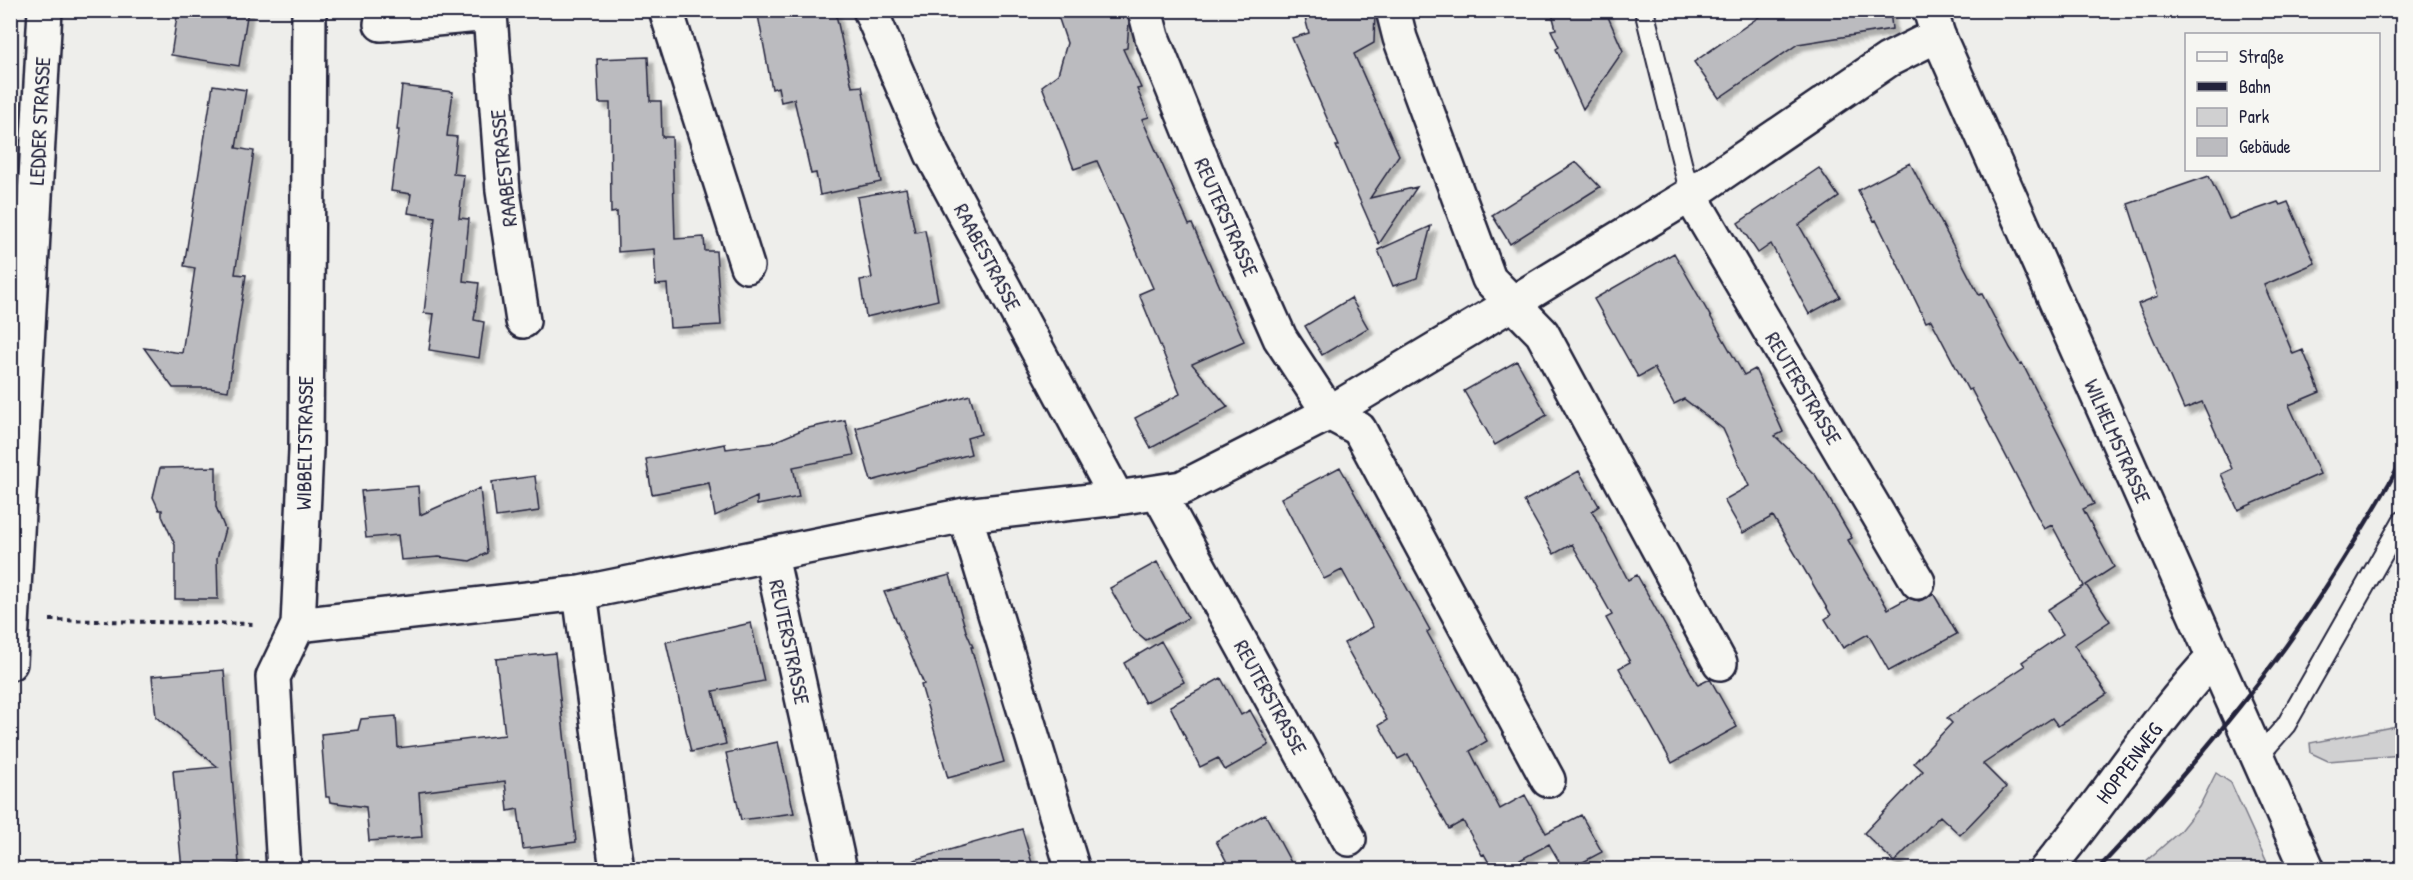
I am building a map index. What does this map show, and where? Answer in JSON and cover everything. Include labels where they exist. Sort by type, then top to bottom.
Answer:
[{"type":"street","name":"LEDDER STRASSE","points":[[10,663],[45,10]]},
{"type":"street","name":"WIBBELTSTRASSE","points":[[284,870],[273,677],[298,625],[306,450],[309,10]]},
{"type":"street","points":[[666,10],[747,266]]},
{"type":"street","name":"RAABESTRASSE","points":[[870,10],[932,154],[1118,498]]},
{"type":"street","name":"REUTERSTRASSE","points":[[1146,10],[1152,37],[1207,173],[1280,338],[1329,413],[1359,429],[1548,780]]},
{"type":"street","points":[[1394,10],[1400,38],[1489,279],[1511,304],[1542,333],[1720,663]]},
{"type":"street","name":"RAABESTRASSE","points":[[381,24],[502,12],[503,190],[523,321]]},
{"type":"street","name":"REUTERSTRASSE","points":[[298,625],[580,593],[965,515],[1118,498],[1182,488],[1329,413],[1690,195],[1888,60],[1934,23]]},
{"type":"street","name":"WILHELMSTRASSE","points":[[1934,23],[2308,870]]},
{"type":"street","name":"REUTERSTRASSE","points":[[1690,195],[1918,582]]},
{"type":"street","name":"REUTERSTRASSE","points":[[1158,492],[1349,839]]},
{"type":"street","points":[[965,515],[1074,870]]},
{"type":"street","name":"REUTERSTRASSE","points":[[771,556],[840,870]]},
{"type":"street","points":[[580,593],[616,870]]},
{"type":"street","name":"HOPPENWEG","points":[[2046,870],[2186,687],[2214,657]]},
{"type":"lane","name":"REUTERSTRASSE","points":[[1644,10],[1690,195]]},
{"type":"lane","points":[[2258,757],[2286,725],[2403,521]]},
{"type":"path","points":[[13,618],[298,625]]},
{"type":"green space","points":[[2402,725],[2402,755],[2328,761],[2311,753],[2310,743]]},
{"type":"green space","points":[[2216,773],[2231,783],[2270,869],[2137,869],[2179,832],[2199,807]]},
{"type":"building","points":[[178,10],[248,10],[239,66],[171,55]]},
{"type":"building","points":[[757,10],[835,10],[852,87],[862,86],[881,182],[820,195],[816,173],[811,174],[794,99],[781,102],[778,87],[772,89]]},
{"type":"building","points":[[1056,10],[1127,10],[1129,22],[1127,48],[1123,49],[1141,88],[1137,89],[1149,117],[1142,119],[1244,341],[1192,364],[1228,407],[1151,448],[1135,418],[1180,394],[1139,294],[1153,288],[1097,161],[1074,169],[1042,86],[1058,74],[1067,43]]},
{"type":"building","points":[[1303,10],[1375,10],[1374,43],[1354,54],[1399,155],[1370,198],[1417,187],[1379,244],[1292,38],[1309,33]]},
{"type":"building","points":[[1551,10],[1605,10],[1623,51],[1583,109],[1556,49],[1559,47],[1551,30],[1556,29]]},
{"type":"building","points":[[1769,10],[1890,10],[1892,29],[1798,44],[1719,98],[1694,62]]},
{"type":"building","points":[[648,57],[650,101],[661,101],[662,137],[672,137],[675,239],[704,237],[705,251],[716,251],[721,325],[670,328],[667,284],[656,285],[654,249],[618,252],[617,212],[611,213],[610,103],[599,103],[597,59]]},
{"type":"building","points":[[213,85],[246,90],[236,148],[254,151],[235,274],[246,275],[228,391],[208,388],[173,388],[144,348],[182,353],[195,268],[184,266]]},
{"type":"building","points":[[402,86],[453,92],[447,136],[457,137],[453,174],[464,175],[459,218],[469,219],[463,281],[479,283],[474,320],[484,322],[479,358],[429,350],[434,314],[424,313],[435,217],[408,213],[411,194],[391,191]]},
{"type":"building","points":[[1576,162],[1600,187],[1510,244],[1492,215]]},
{"type":"building","points":[[1910,163],[1979,295],[1982,294],[2010,348],[2020,364],[2022,363],[2094,504],[2083,509],[2114,567],[2086,585],[2110,621],[2074,645],[2107,694],[2058,726],[2052,718],[1983,764],[2006,787],[1960,835],[1940,816],[1894,862],[1864,833],[1923,771],[1914,763],[1952,723],[1947,718],[2025,666],[2022,662],[2063,634],[2047,610],[2084,586],[2052,525],[2044,529],[1971,389],[1968,390],[1931,320],[1926,322],[1876,220],[1874,221],[1858,190]]},
{"type":"building","points":[[1819,168],[1839,197],[1799,225],[1840,297],[1809,314],[1771,244],[1758,253],[1738,223]]},
{"type":"building","points":[[2209,176],[2229,219],[2278,202],[2280,205],[2288,202],[2315,263],[2264,285],[2293,354],[2303,350],[2320,392],[2289,405],[2320,474],[2238,510],[2221,474],[2232,469],[2202,402],[2184,409],[2138,304],[2158,296],[2128,204]]},
{"type":"building","points":[[906,188],[915,232],[925,230],[938,300],[866,317],[860,280],[872,278],[857,197]]},
{"type":"building","points":[[1431,226],[1417,278],[1393,286],[1378,250]]},
{"type":"building","points":[[1674,253],[1744,375],[1755,369],[1783,432],[1775,436],[1816,476],[1852,538],[1848,540],[1888,609],[1908,598],[1919,601],[1933,593],[1957,634],[1889,671],[1868,634],[1843,648],[1825,619],[1831,615],[1773,516],[1743,533],[1724,500],[1749,486],[1723,429],[1684,399],[1674,404],[1654,368],[1638,377],[1594,299]]},
{"type":"building","points":[[1351,298],[1368,328],[1322,355],[1305,326]]},
{"type":"building","points":[[1517,361],[1547,415],[1495,445],[1464,391]]},
{"type":"building","points":[[970,395],[981,434],[967,438],[971,454],[871,481],[856,428]]},
{"type":"building","points":[[845,420],[854,455],[793,467],[799,497],[757,505],[757,497],[715,516],[709,483],[652,494],[646,459],[725,444],[726,449],[771,443],[804,429]]},
{"type":"building","points":[[216,467],[216,507],[225,529],[217,558],[218,599],[175,599],[175,545],[162,516],[162,510],[159,510],[153,497],[160,468]]},
{"type":"building","points":[[1340,467],[1430,630],[1427,632],[1487,741],[1470,751],[1500,809],[1525,795],[1546,833],[1581,815],[1602,852],[1564,870],[1549,844],[1502,870],[1493,870],[1463,821],[1449,829],[1408,754],[1398,759],[1379,725],[1387,720],[1344,643],[1373,627],[1342,570],[1324,579],[1281,498]]},
{"type":"building","points":[[1579,471],[1599,506],[1592,511],[1628,580],[1637,575],[1698,685],[1710,679],[1737,727],[1672,763],[1619,668],[1630,662],[1606,618],[1612,615],[1572,544],[1554,554],[1524,501]]},
{"type":"building","points":[[535,476],[539,511],[496,517],[492,482]]},
{"type":"building","points":[[418,486],[420,515],[480,488],[487,553],[470,561],[439,557],[401,560],[398,535],[366,538],[361,491]]},
{"type":"building","points":[[1157,562],[1188,618],[1146,640],[1134,630],[1110,588]]},
{"type":"building","points":[[950,575],[973,647],[971,647],[1004,762],[948,778],[921,685],[924,684],[884,592]]},
{"type":"building","points":[[751,623],[764,681],[713,691],[726,744],[691,752],[666,642]]},
{"type":"building","points":[[1161,641],[1184,682],[1145,703],[1124,663]]},
{"type":"building","points":[[555,653],[576,842],[523,849],[518,809],[508,811],[505,781],[419,792],[422,837],[369,841],[366,807],[330,802],[329,797],[326,797],[321,734],[358,730],[361,719],[396,716],[398,748],[505,735],[496,659]]},
{"type":"building","points":[[224,670],[239,864],[222,866],[223,870],[182,870],[173,771],[218,767],[156,717],[152,676]]},
{"type":"building","points":[[1221,678],[1241,715],[1250,710],[1269,745],[1225,770],[1218,758],[1200,767],[1170,706]]},
{"type":"building","points":[[778,742],[794,813],[741,820],[726,753]]},
{"type":"building","points":[[1265,814],[1295,870],[1231,870],[1216,841]]},
{"type":"building","points":[[1022,829],[1034,870],[915,870],[914,860]]},
{"type":"railway","points":[[2097,870],[2195,761],[2286,646],[2346,555],[2402,461]]}]
